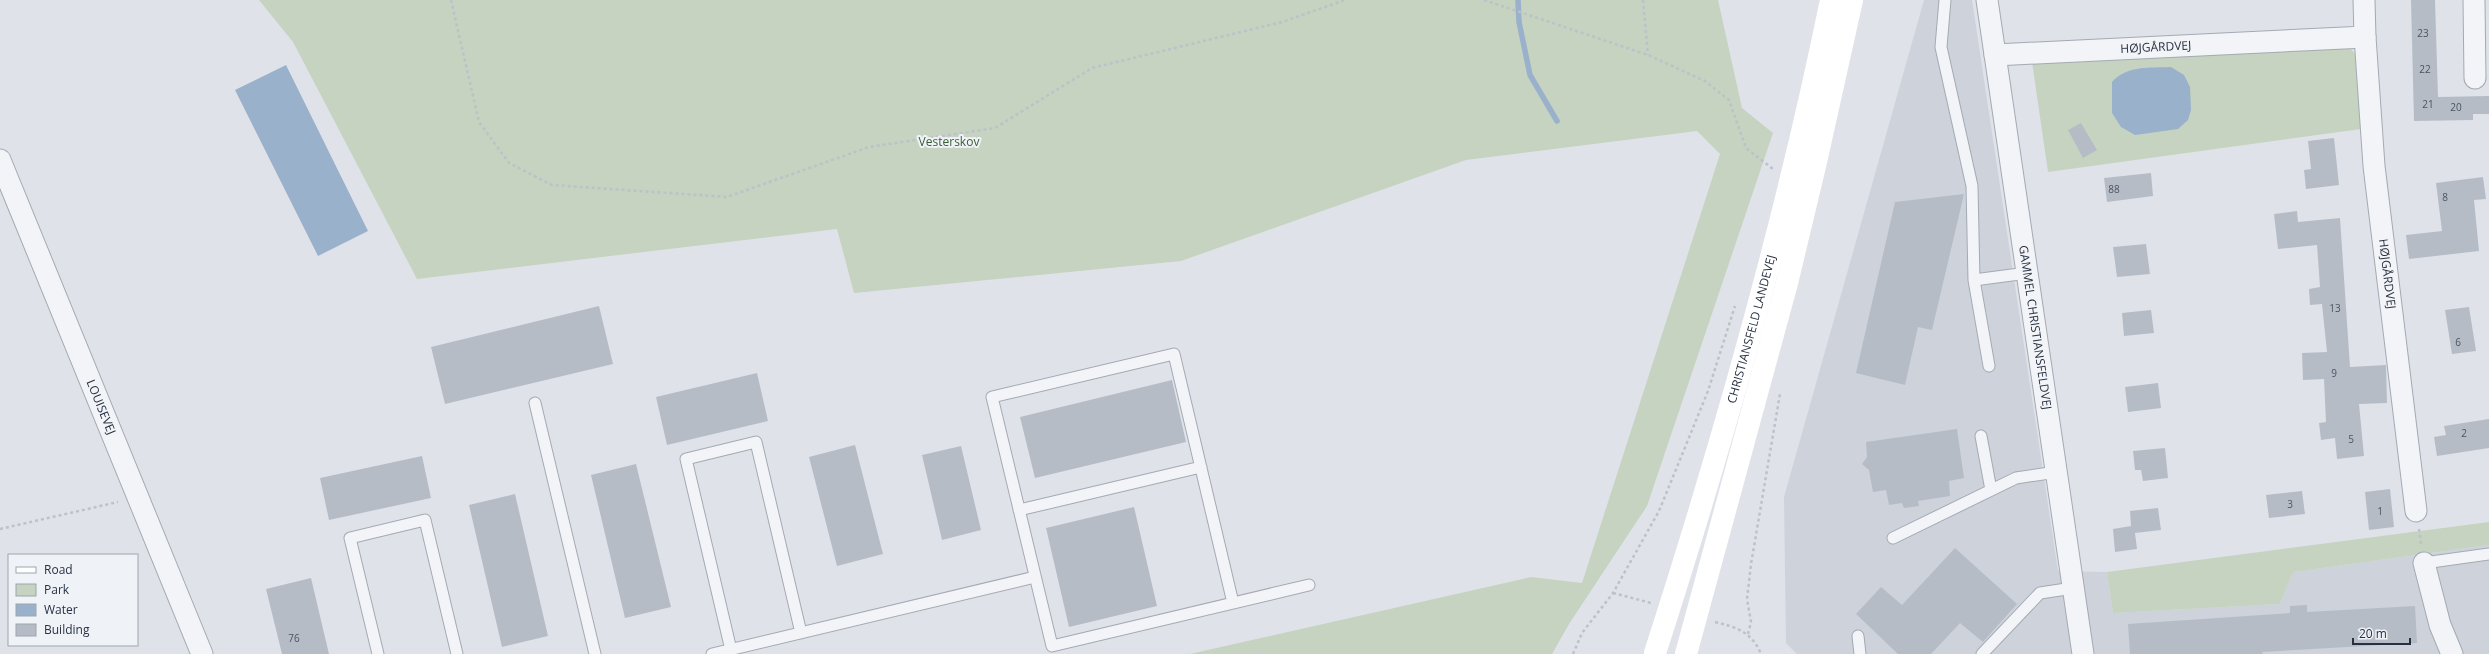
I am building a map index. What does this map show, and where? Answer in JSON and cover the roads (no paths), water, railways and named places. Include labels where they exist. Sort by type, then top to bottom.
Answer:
[{"type":"main road","name":"CHRISTIANSFELD LANDEVEJ","points":[[1656,654],[1693,535],[1774,242],[1811,99],[1831,0]]},
{"type":"main road","name":"CHRISTIANSFELD LANDEVEJ","points":[[1686,654],[1787,283],[1852,0]]},
{"type":"street","name":"GAMMEL CHRISTIANSFELDVEJ","points":[[1987,0],[2083,654]]},
{"type":"street","name":"HØJGÅRDVEJ","points":[[2364,0],[2365,37],[2374,166],[2416,511]]},
{"type":"street","points":[[2474,0],[2475,78]]},
{"type":"street","name":"HØJGÅRDVEJ","points":[[1995,56],[2365,37]]},
{"type":"street","name":"LOUISEVEJ","points":[[0,160],[202,654]]},
{"type":"street","points":[[2424,563],[2440,625],[2452,654]]},
{"type":"lane","points":[[1944,0],[1941,47],[1972,186],[1974,280],[1989,366]]},
{"type":"lane","points":[[1974,280],[2027,273]]},
{"type":"lane","points":[[1234,603],[1174,354],[992,397],[1052,646],[1234,603],[1309,585]]},
{"type":"lane","points":[[535,403],[595,654]]},
{"type":"lane","points":[[1980,436],[1991,490]]},
{"type":"lane","points":[[731,650],[686,459],[693,457],[756,442],[801,633]]},
{"type":"lane","points":[[1019,510],[1201,467]]},
{"type":"lane","points":[[1893,538],[2016,478],[2056,472]]},
{"type":"lane","points":[[378,654],[350,538],[425,520],[457,654]]},
{"type":"lane","points":[[2424,563],[2489,554]]},
{"type":"lane","points":[[712,654],[1035,577]]},
{"type":"lane","points":[[1982,654],[2040,593],[2073,588]]},
{"type":"lane","points":[[1858,636],[1860,654]]},
{"type":"water","points":[[286,65],[368,231],[318,256],[235,90]]},
{"type":"water","points":[[2171,67],[2184,75],[2190,87],[2191,110],[2188,120],[2178,129],[2135,135],[2121,127],[2112,113],[2112,82],[2125,73],[2139,68]]},
{"type":"waterway","points":[[1518,0],[1519,22],[1530,75],[1557,121]]},
{"type":"park label","name":"Vesterskov","points":[[949,142]]}]
